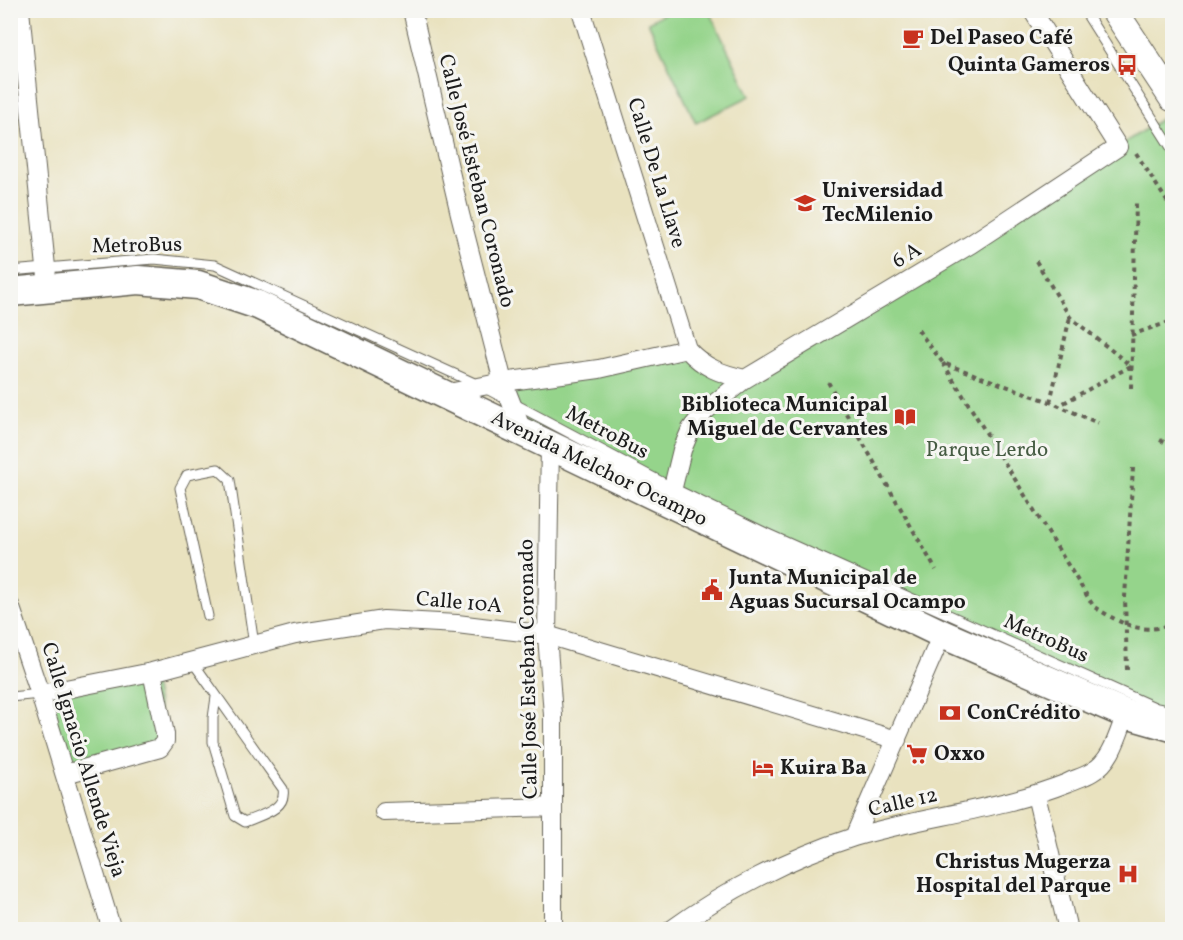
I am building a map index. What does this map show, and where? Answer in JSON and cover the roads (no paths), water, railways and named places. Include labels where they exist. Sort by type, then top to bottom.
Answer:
[{"type":"main road","points":[[1114,10],[1173,98]]},
{"type":"main road","name":"Avenida Melchor Ocampo","points":[[10,292],[47,278],[138,280],[198,285],[258,305],[550,444],[671,496],[942,634],[1126,714],[1173,727]]},
{"type":"street","points":[[20,10],[47,278]]},
{"type":"street","name":"Calle José Esteban Coronado","points":[[412,10],[460,214],[503,382],[522,430]]},
{"type":"street","name":"Calle De La Llave","points":[[582,10],[687,350]]},
{"type":"street","name":"6 A","points":[[671,496],[682,450],[691,429],[705,411],[745,379],[971,244],[1118,147],[1032,10]]},
{"type":"street","points":[[444,394],[503,382],[599,369],[687,350],[707,367],[722,374],[745,379]]},
{"type":"street","name":"Calle José Esteban Coronado","points":[[550,444],[547,635],[553,715],[553,930]]},
{"type":"street","name":"Calle Ignacio Allende Vieja","points":[[10,605],[40,694],[112,930]]},
{"type":"street","name":"Calle 10A","points":[[40,694],[152,672],[296,634],[384,620],[457,624],[547,635],[897,740]]},
{"type":"street","points":[[854,837],[942,634]]},
{"type":"street","points":[[65,774],[164,745],[165,734],[152,672]]},
{"type":"street","name":"Calle 12","points":[[671,930],[730,891],[801,857],[854,837],[1036,795],[1093,772],[1105,761],[1113,747],[1126,714]]},
{"type":"street","points":[[1036,795],[1068,930]]},
{"type":"street","points":[[384,812],[553,807]]},
{"type":"lane","points":[[1084,10],[1173,148]]},
{"type":"lane","name":"MetroBus","points":[[10,271],[47,278],[153,259],[215,264],[481,386],[671,496],[766,533],[1157,708],[1173,711]]},
{"type":"lane","points":[[208,616],[180,488],[187,475],[218,469],[230,480],[254,645]]},
{"type":"lane","points":[[192,661],[283,789],[284,796],[278,807],[245,822],[235,816],[213,742],[216,697]]},
{"type":"lane","name":"Calle 10A","points":[[10,697],[40,694]]},
{"type":"place","name":"Del Paseo Café","points":[[913,38]]},
{"type":"place","name":"Quinta Gameros","points":[[1127,65]]},
{"type":"place","name":"Universidad TecMilenio","points":[[805,203]]},
{"type":"place","name":"Biblioteca Municipal Miguel de Cervantes","points":[[905,417]]},
{"type":"place","name":"Junta Municipal de Aguas Sucursal Ocampo","points":[[712,590]]},
{"type":"place","name":"ConCrédito","points":[[950,713]]},
{"type":"place","name":"Oxxo","points":[[917,754]]},
{"type":"place","name":"Kuira Ba","points":[[763,768]]},
{"type":"place","name":"Christus Mugerza Hospital del Parque","points":[[1128,874]]},
{"type":"park label","name":"Parque Lerdo","points":[[987,450]]}]
